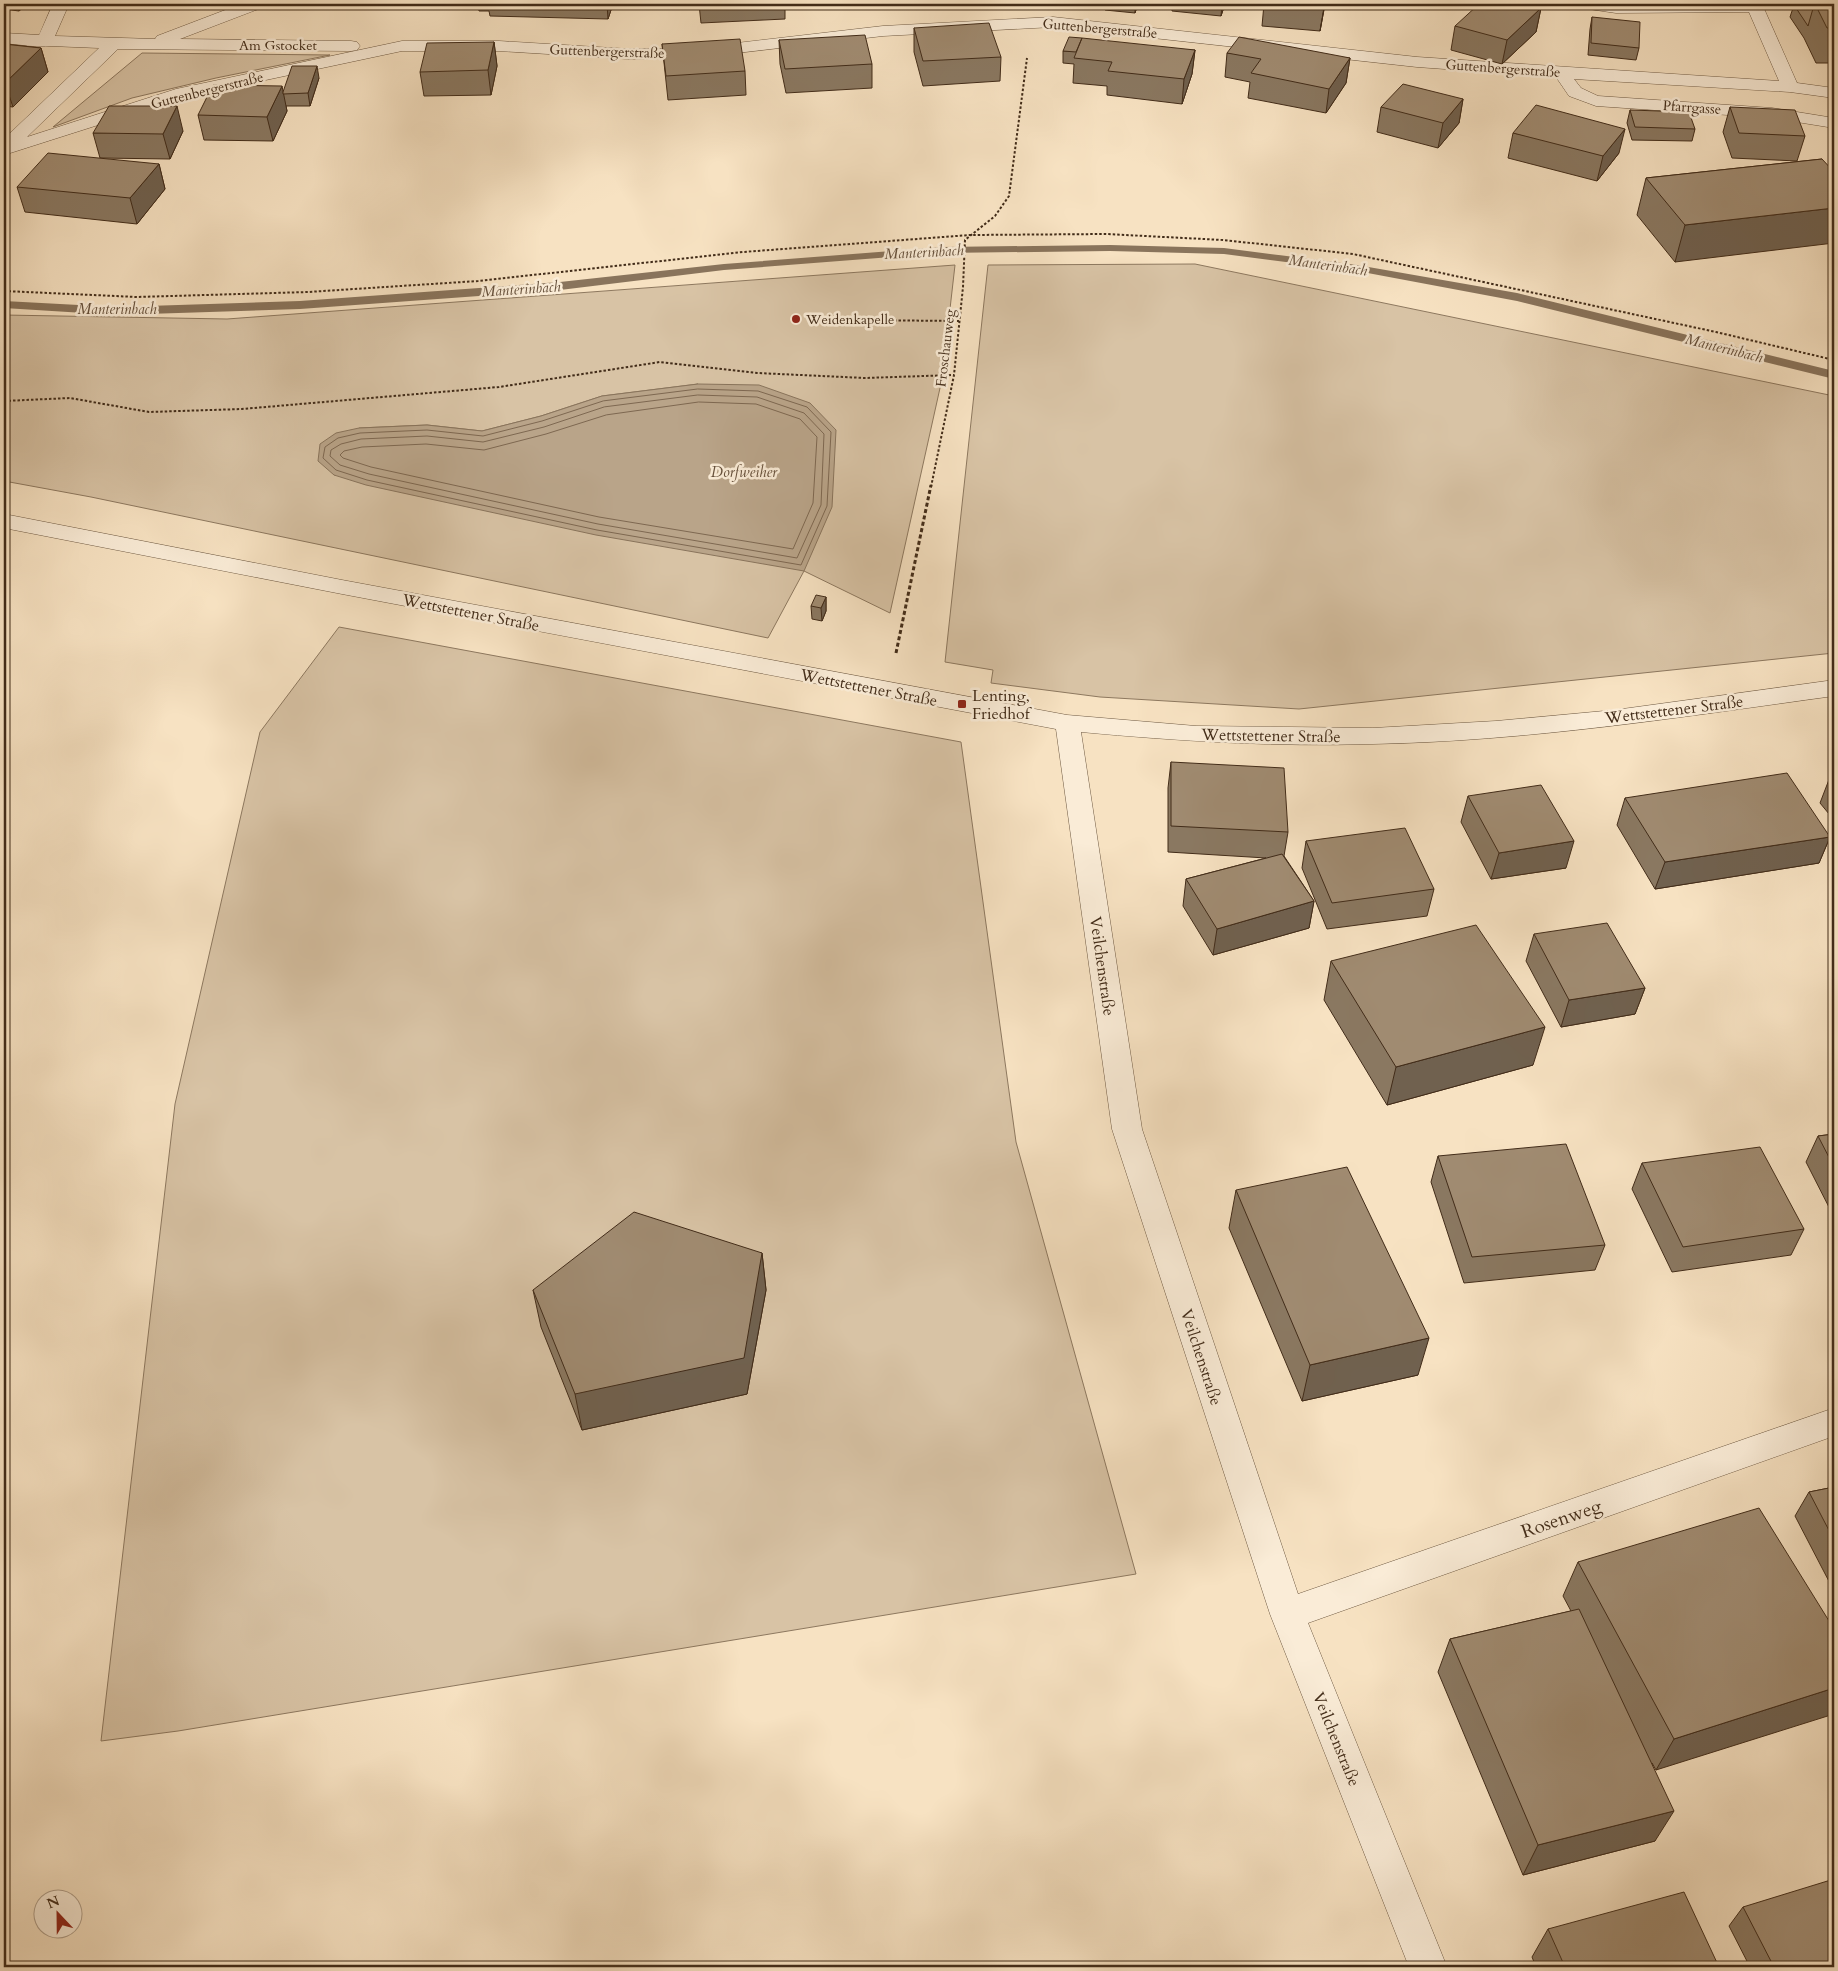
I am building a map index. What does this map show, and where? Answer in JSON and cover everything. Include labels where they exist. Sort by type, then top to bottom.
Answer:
[{"type":"street","points":[[44,42],[61,4]]},
{"type":"street","name":"Am Gstocket","points":[[154,45],[167,38],[255,4]]},
{"type":"street","points":[[1053,22],[1059,4]]},
{"type":"street","points":[[1588,4],[1616,8],[1755,5],[1790,87]]},
{"type":"street","name":"Guttenbergerstraße","points":[[4,150],[182,93],[402,46],[499,46],[629,54],[694,53],[883,31],[1053,22],[1417,62],[1790,87],[1834,93]]},
{"type":"street","name":"Am Gstocket","points":[[4,38],[44,42],[154,45],[402,46]]},
{"type":"street","points":[[4,150],[114,44]]},
{"type":"street","name":"Pfarrgasse","points":[[1563,72],[1567,84],[1575,94],[1596,100],[1772,113],[1834,123]]},
{"type":"street","name":"Wettstettener Straße","points":[[4,520],[352,589],[1067,723],[1196,734],[1373,736],[1496,729],[1615,718],[1834,688]]},
{"type":"street","name":"Veilchenstraße","points":[[1067,723],[1127,1128],[1287,1614],[1428,1967]]},
{"type":"street","name":"Rosenweg","points":[[1287,1614],[1834,1422]]},
{"type":"path","name":"Froschauweg","points":[[889,691],[892,668],[954,375],[965,259],[965,240],[977,228],[1004,210],[1009,196],[1031,23]]},
{"type":"path","points":[[4,291],[137,297],[308,292],[478,281],[743,252],[970,235],[1106,234],[1204,239],[1353,254],[1716,332],[1834,360]]},
{"type":"path","points":[[849,320],[959,321]]},
{"type":"path","points":[[4,401],[70,398],[149,412],[242,410],[499,387],[660,362],[757,373],[865,378],[954,375]]},
{"type":"shaded area","points":[[142,53],[330,55],[216,78],[132,98],[53,127]]},
{"type":"shaded area","points":[[1195,264],[1834,396],[1834,653],[1299,709],[1100,697],[991,683],[993,670],[945,662],[988,265]]},
{"type":"shaded area","points":[[955,265],[942,379],[890,613],[804,571],[768,638],[91,497],[4,481],[4,315],[227,319]],"holes":[[[698,384],[334,475],[359,428],[427,425],[482,431],[541,416],[602,396]]]},
{"type":"shaded area","points":[[339,627],[961,742],[1016,1142],[1136,1574],[178,1731],[101,1741],[175,1104],[260,732]]},
{"type":"water","name":"Dorfweiher","points":[[698,384],[759,385],[810,403],[836,430],[832,507],[804,571],[596,535],[366,485],[334,475],[318,461],[320,444],[336,433],[359,428],[427,425],[482,431],[541,416],[602,396]]},
{"type":"building","points":[[1284,4],[1324,4],[1324,7]]},
{"type":"building","points":[[1479,4],[1524,4],[1541,8],[1507,40],[1455,26]]},
{"type":"building","points":[[1815,4],[1834,4],[1834,28],[1827,28]]},
{"type":"building","points":[[1794,5],[1814,5],[1808,26]]},
{"type":"building","points":[[1592,17],[1640,22],[1639,48],[1591,43]]},
{"type":"building","points":[[989,23],[1001,57],[923,61],[914,28]]},
{"type":"building","points":[[865,35],[872,64],[785,69],[779,40]]},
{"type":"building","points":[[1069,37],[1082,38],[1076,52],[1063,51]]},
{"type":"building","points":[[1239,37],[1350,58],[1329,89],[1251,73],[1261,59],[1227,53]]},
{"type":"building","points":[[1082,38],[1195,50],[1184,79],[1108,71],[1112,62],[1074,58]]},
{"type":"building","points":[[740,39],[745,71],[666,76],[662,44]]},
{"type":"building","points":[[494,42],[488,70],[420,72],[427,43]]},
{"type":"building","points":[[4,44],[41,48],[5,83],[4,82]]},
{"type":"building","points":[[292,66],[317,66],[308,93],[283,94]]},
{"type":"building","points":[[1403,84],[1463,99],[1443,123],[1381,107]]},
{"type":"building","points":[[213,85],[282,86],[267,117],[198,115]]},
{"type":"building","points":[[1536,105],[1625,129],[1603,156],[1513,133]]},
{"type":"building","points":[[109,106],[177,106],[163,134],[93,133]]},
{"type":"building","points":[[1730,107],[1795,110],[1805,136],[1739,133]]},
{"type":"building","points":[[1630,110],[1689,112],[1695,129],[1635,127]]},
{"type":"building","points":[[48,153],[159,164],[130,198],[17,187]]},
{"type":"building","points":[[1822,159],[1834,172],[1834,208],[1685,225],[1646,178]]},
{"type":"building","points":[[816,595],[826,597],[821,608],[811,606]]},
{"type":"building","points":[[1171,762],[1284,768],[1288,832],[1171,826]]},
{"type":"building","points":[[1787,773],[1830,837],[1665,862],[1625,798]]},
{"type":"building","points":[[1541,785],[1574,841],[1499,853],[1468,796]]},
{"type":"building","points":[[1405,828],[1434,889],[1332,903],[1306,841]]},
{"type":"building","points":[[1282,854],[1314,901],[1217,929],[1186,879]]},
{"type":"building","points":[[1607,923],[1645,988],[1569,1000],[1534,934]]},
{"type":"building","points":[[1476,925],[1545,1027],[1396,1067],[1331,961]]},
{"type":"building","points":[[1834,1134],[1834,1167],[1818,1136]]},
{"type":"building","points":[[1566,1144],[1605,1245],[1472,1257],[1438,1156]]},
{"type":"building","points":[[1760,1147],[1804,1229],[1683,1247],[1642,1163]]},
{"type":"building","points":[[1347,1167],[1429,1338],[1310,1365],[1236,1190]]},
{"type":"building","points":[[634,1212],[762,1253],[744,1358],[575,1394],[533,1290]]},
{"type":"building","points":[[1834,1487],[1834,1540],[1809,1492]]},
{"type":"building","points":[[1759,1508],[1834,1629],[1834,1688],[1674,1739],[1578,1562]]},
{"type":"building","points":[[1579,1609],[1674,1811],[1538,1845],[1450,1639]]},
{"type":"building","points":[[1834,1879],[1834,1967],[1774,1967],[1743,1907]]},
{"type":"building","points":[[1684,1892],[1719,1967],[1565,1967],[1548,1929]]},
{"type":"waterway","name":"Manterinbach","points":[[4,305],[116,311],[300,305],[560,286],[724,267],[943,250],[1110,248],[1224,251],[1357,268],[1517,297],[1834,375]]},
{"type":"place","name":"Weidenkapelle","points":[[796,319]]},
{"type":"place","name":"Lenting, Friedhof","points":[[962,704]]}]
